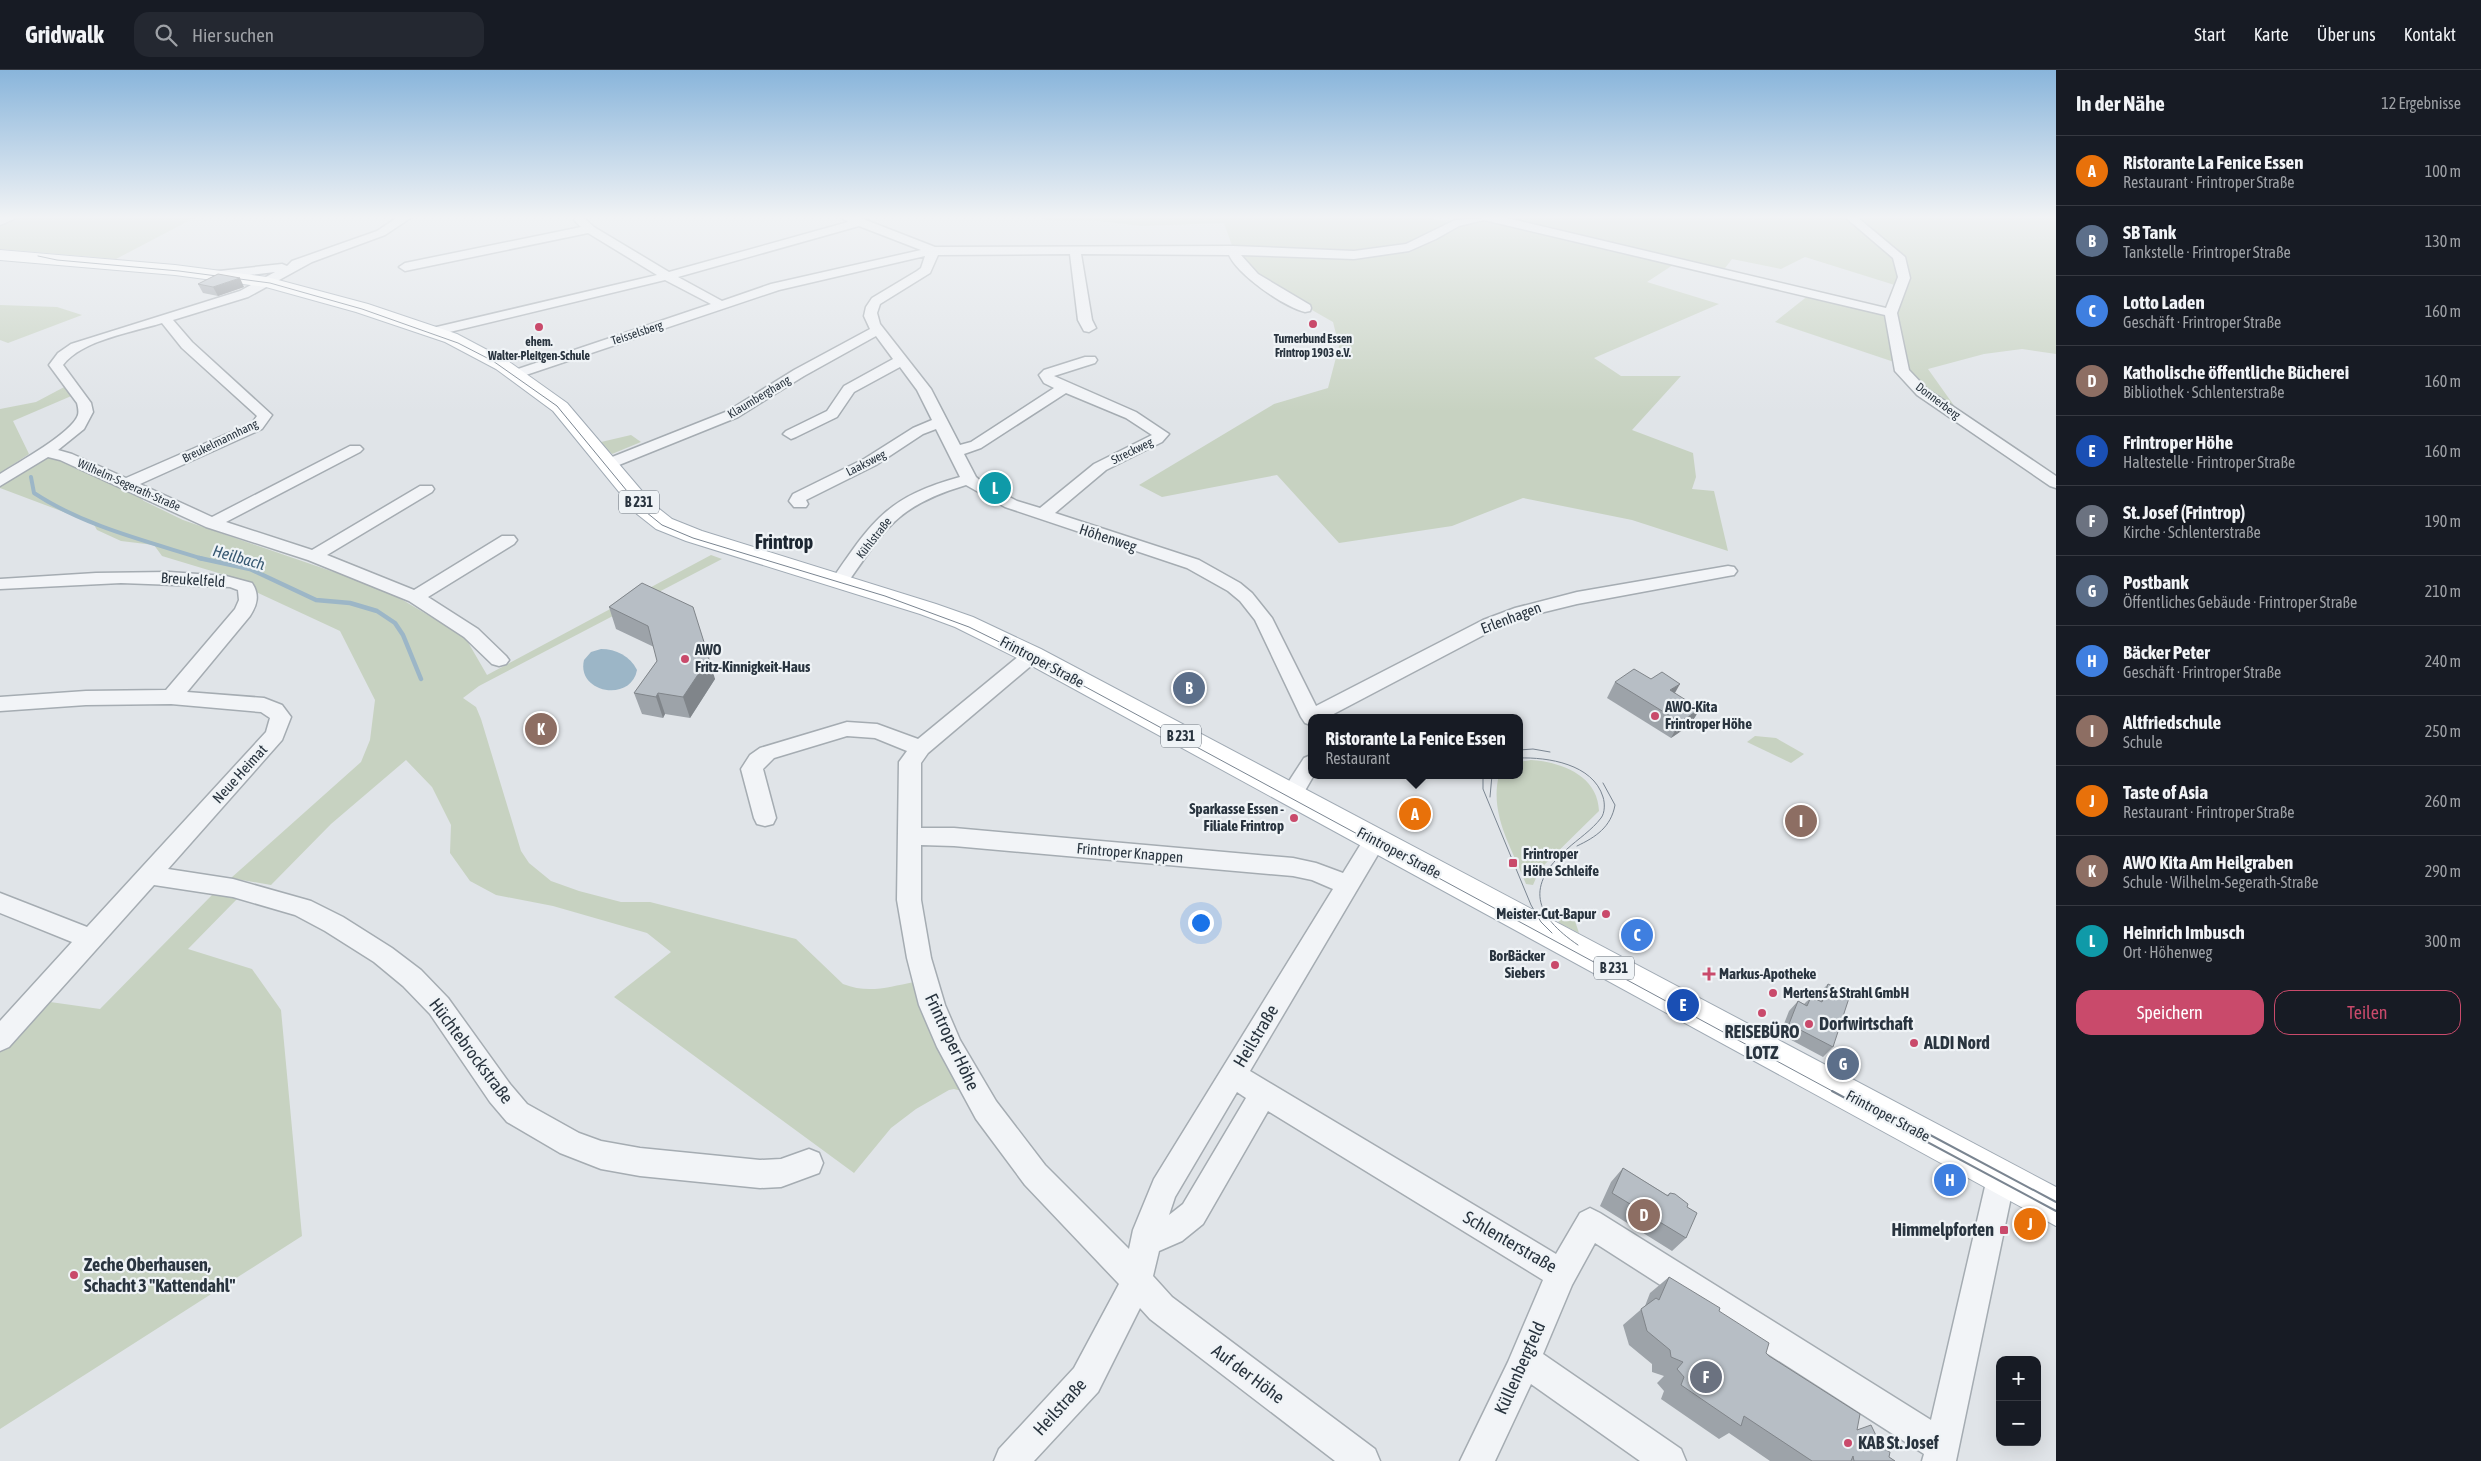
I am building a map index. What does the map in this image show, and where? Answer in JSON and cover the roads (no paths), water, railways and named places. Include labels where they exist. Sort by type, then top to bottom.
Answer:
[{"type":"main road","name":"Frintroper Straße","points":[[267,282],[314,293],[433,332],[482,352],[517,374],[560,407],[645,508],[664,524],[694,536],[964,622],[1032,655],[2056,1207]]},
{"type":"street","points":[[0,481],[81,423],[87,410],[56,365],[63,356],[93,340],[237,297],[267,282]]},
{"type":"street","points":[[433,332],[643,282]]},
{"type":"street","points":[[679,282],[721,305]]},
{"type":"street","name":"Teisselsberg","points":[[517,374],[775,286],[794,282]]},
{"type":"street","name":"Höhenweg","points":[[906,282],[882,296],[872,305],[870,317],[877,330],[924,389],[969,479],[977,486],[1000,499],[1042,515],[1193,564],[1216,575],[1242,592],[1258,611],[1269,629],[1310,714]]},
{"type":"street","points":[[1080,282],[1089,328]]},
{"type":"street","points":[[1262,282],[1305,308]]},
{"type":"street","points":[[1759,282],[1891,313],[1901,282]]},
{"type":"street","name":"Donnerberg","points":[[1891,313],[1902,371],[1922,392],[2056,482]]},
{"type":"street","name":"Breukelmannhang","points":[[128,484],[257,426],[265,415],[187,345],[165,318]]},
{"type":"street","name":"Klaumberghang","points":[[608,464],[739,411],[799,373],[877,330]]},
{"type":"street","points":[[791,434],[832,414],[843,394],[849,388],[902,360]]},
{"type":"street","name":"Streckweg","points":[[1042,515],[1100,467],[1157,438],[1161,434],[1131,415],[1049,380],[1046,375],[1090,360]]},
{"type":"street","points":[[956,452],[976,445],[1065,387]]},
{"type":"street","name":"Laaksweg","points":[[800,504],[796,500],[799,497],[870,462],[918,431],[940,422]]},
{"type":"street","points":[[212,523],[355,449]]},
{"type":"street","name":"Wilhelm-Segerath-Straße","points":[[44,451],[66,457],[212,523],[314,556],[414,597],[471,633],[499,660]]},
{"type":"street","name":"Kühlstraße","points":[[840,581],[886,520],[896,511],[924,495],[969,479]]},
{"type":"street","points":[[314,556],[426,489]]},
{"type":"street","points":[[414,597],[508,540]]},
{"type":"street","name":"Erlenhagen","points":[[1317,714],[1474,633],[1522,612],[1577,598],[1728,571]]},
{"type":"street","name":"Breukelfeld","points":[[0,584],[90,577],[134,576],[229,582],[246,587],[249,603],[243,612],[171,697]]},
{"type":"street","name":"Frintroper Höhe","points":[[1032,655],[921,748],[912,758],[909,768],[910,914],[918,958],[932,1005],[964,1075],[986,1110],[1035,1175],[1137,1282]]},
{"type":"street","name":"Neue Heimat","points":[[0,704],[86,698],[171,697],[264,705],[275,710],[281,717],[275,735],[0,1039]]},
{"type":"street","points":[[765,818],[752,769],[757,760],[767,753],[848,729],[877,731],[921,748]]},
{"type":"street","points":[[1291,795],[1308,767]]},
{"type":"street","name":"Frintroper Knappen","points":[[910,836],[954,837],[1293,867],[1316,872],[1348,885]]},
{"type":"street","name":"Heilstraße","points":[[1011,1461],[1086,1380],[1137,1282],[1147,1237],[1164,1189],[1375,840]]},
{"type":"street","name":"Hüchtebrockstraße","points":[[149,875],[233,888],[270,897],[302,908],[334,924],[383,955],[412,978],[439,1006],[500,1094],[517,1113],[570,1143],[601,1155],[640,1162],[760,1174],[781,1173],[809,1163]]},
{"type":"street","points":[[0,903],[91,939]]},
{"type":"street","name":"Schlenterstraße","points":[[1233,1075],[1561,1274],[1590,1222],[1940,1453]]},
{"type":"street","points":[[1147,1237],[1156,1238],[1177,1228],[1193,1214],[1264,1093]]},
{"type":"street","points":[[1940,1453],[2002,1178]]},
{"type":"street","name":"Küllenbergfeld","points":[[1478,1461],[1561,1274]]},
{"type":"street","name":"Auf der Höhe","points":[[1137,1282],[1161,1308],[1363,1461]]},
{"type":"street","points":[[1524,1360],[1669,1461]]},
{"type":"water","points":[[601,649],[612,650],[622,654],[634,665],[637,670],[633,680],[625,687],[605,690],[588,680],[584,671],[584,660],[591,652]]},
{"type":"waterway","name":"Heilbach","points":[[31,477],[34,493],[73,515],[116,532],[202,559]]},
{"type":"waterway","name":"Heilbach","points":[[202,559],[250,569],[316,600],[350,603],[377,611],[395,623],[403,635],[421,679]]},
{"type":"tram line","points":[[262,282],[362,309],[458,343],[493,361],[557,406],[641,508],[662,525],[693,538],[885,596],[969,627],[1034,659],[1834,1092]]},
{"type":"tram line","points":[[1523,750],[1533,749],[1550,752]]},
{"type":"tram line","points":[[1523,758],[1556,761],[1580,770],[1598,786],[1603,797],[1604,808],[1601,818],[1554,863],[1545,875],[1540,888],[1540,900],[1544,911],[1552,923],[1578,945]]},
{"type":"tram line","points":[[1483,779],[1483,789],[1531,905],[1541,922],[1552,933]]},
{"type":"tram line","points":[[1490,797],[1492,779]]},
{"type":"tram line","points":[[1577,846],[1602,830],[1613,813],[1615,805],[1603,783]]},
{"type":"tram line","points":[[1832,1091],[2056,1211]]},
{"type":"tram line","points":[[1904,1121],[2056,1202]]},
{"type":"place","name":"Turnerbund Essen Frintrop 1903 e.V.","points":[[1313,324]]},
{"type":"place","name":"ehem. Walter-Pleitgen-Schule","points":[[539,327]]},
{"type":"place","name":"Heinrich Imbusch","points":[[995,488]]},
{"type":"place","name":"AWO Fritz-Kinnigkeit-Haus","points":[[685,659]]},
{"type":"place","name":"SB Tank","points":[[1189,688]]},
{"type":"place","name":"AWO-Kita Frintroper Höhe","points":[[1655,716]]},
{"type":"place","name":"AWO Kita Am Heilgraben","points":[[541,729]]},
{"type":"place","name":"Ristorante La Fenice Essen","points":[[1415,814]]},
{"type":"place","name":"Sparkasse Essen - Filiale Frintrop","points":[[1294,818]]},
{"type":"place","name":"Altfriedschule","points":[[1801,821]]},
{"type":"place","name":"Frintroper Höhe Schleife","points":[[1513,863]]},
{"type":"place","name":"Meister-Cut-Bapur","points":[[1606,914]]},
{"type":"place","name":"Lotto Laden","points":[[1637,935]]},
{"type":"place","name":"BorBäcker Siebers","points":[[1555,965]]},
{"type":"place","name":"Markus-Apotheke","points":[[1709,974]]},
{"type":"place","name":"Mertens & Strahl GmbH","points":[[1773,993]]},
{"type":"place","name":"Frintroper Höhe","points":[[1683,1005]]},
{"type":"place","name":"REISEBÜRO LOTZ","points":[[1762,1013]]},
{"type":"place","name":"Dorfwirtschaft","points":[[1809,1024]]},
{"type":"place","name":"ALDI Nord","points":[[1914,1043]]},
{"type":"place","name":"Postbank","points":[[1843,1064]]},
{"type":"place","name":"Bäcker Peter","points":[[1950,1180]]},
{"type":"place","name":"Katholische öffentliche Bücherei","points":[[1644,1215]]},
{"type":"place","name":"Taste of Asia","points":[[2030,1224]]},
{"type":"place","name":"Himmelpforten","points":[[2004,1230]]},
{"type":"place","name":"Zeche Oberhausen, Schacht 3 \"Kattendahl\"","points":[[74,1275]]},
{"type":"place","name":"St. Josef (Frintrop)","points":[[1706,1377]]},
{"type":"place","name":"KAB St. Josef","points":[[1848,1443]]},
{"type":"district","name":"Frintrop","points":[[784,542]]}]
